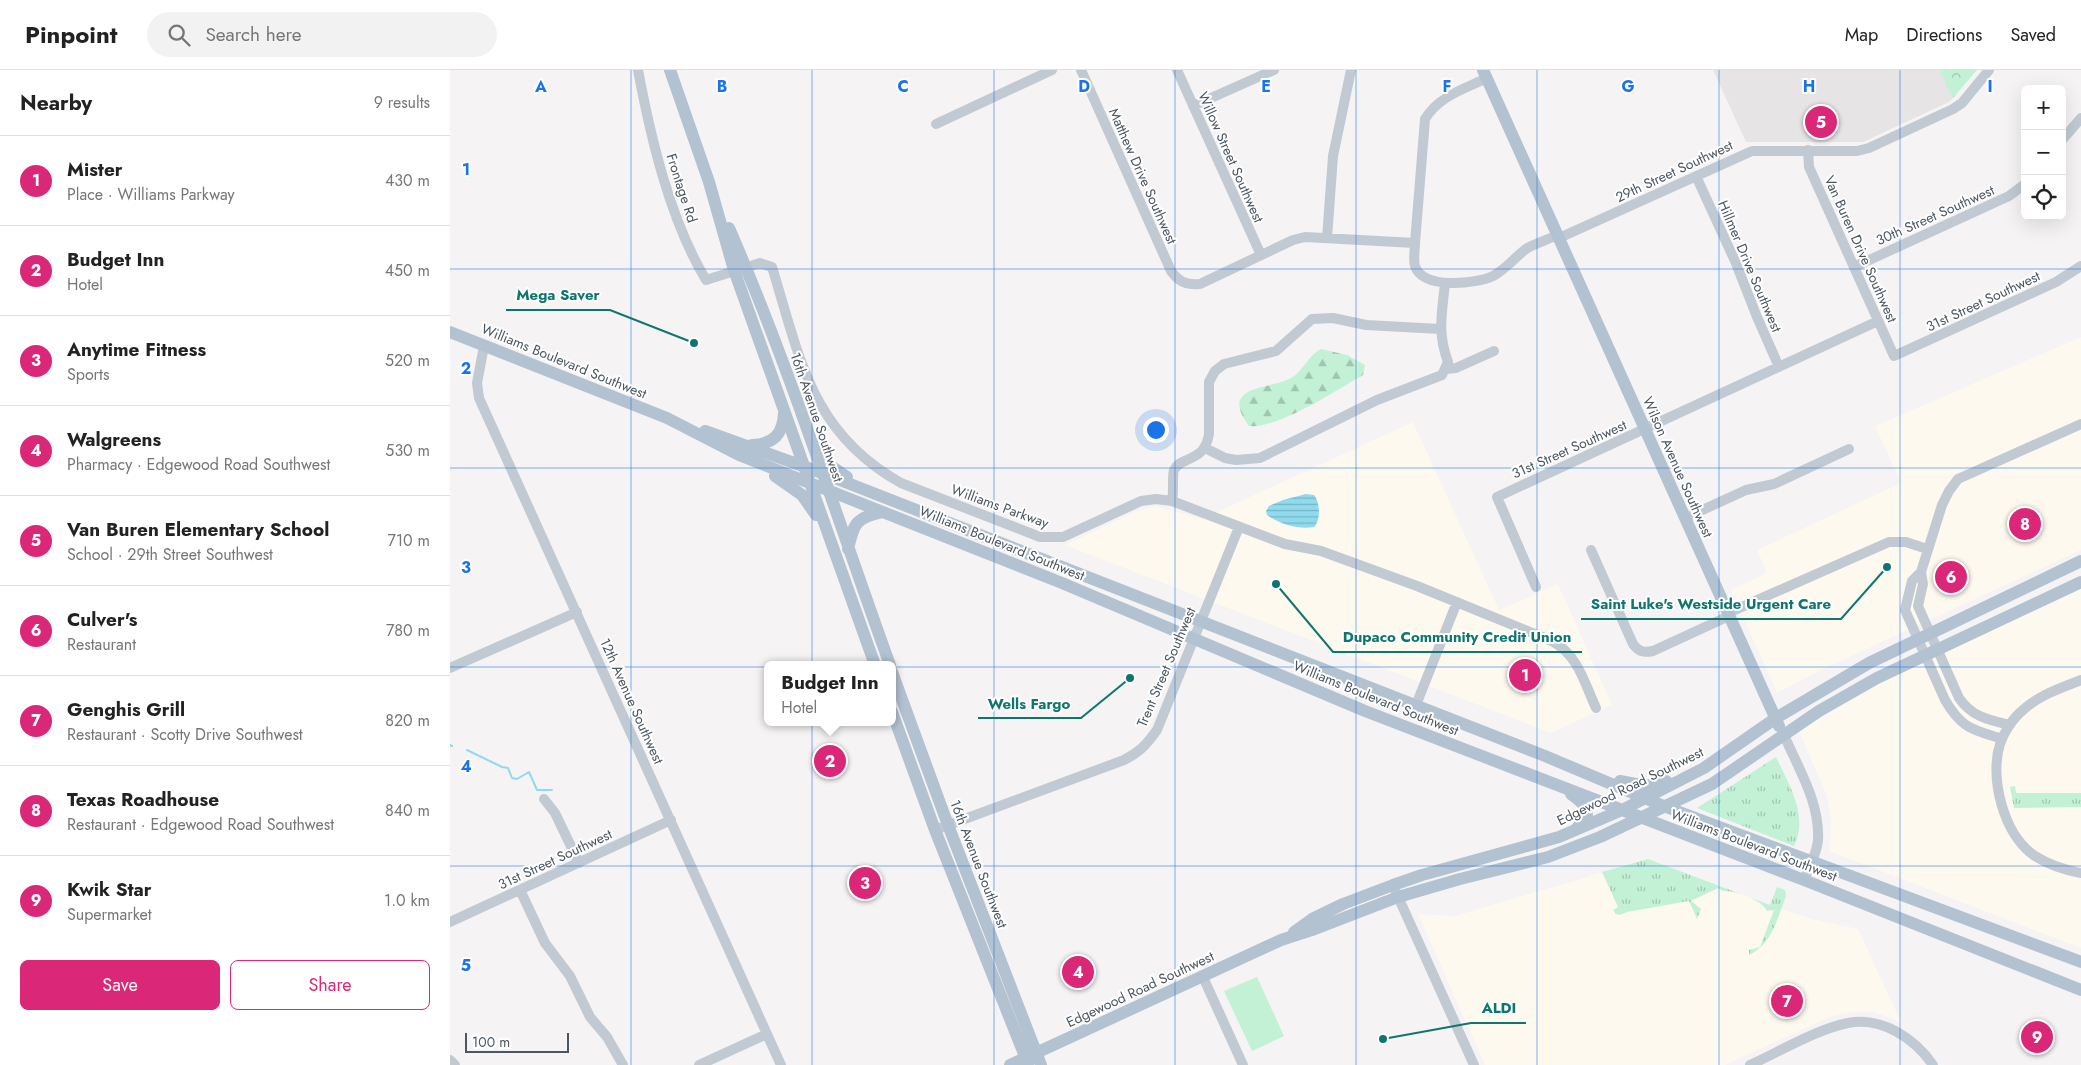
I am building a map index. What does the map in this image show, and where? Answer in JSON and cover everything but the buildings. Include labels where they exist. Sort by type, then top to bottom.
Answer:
[{"type":"main road","name":"16th Avenue Southwest","points":[[670,70],[740,268],[784,410],[874,661]]},
{"type":"main road","name":"Wilson Avenue Southwest","points":[[1485,74],[1728,615],[1784,735]]},
{"type":"main road","name":"16th Avenue Southwest","points":[[740,268],[806,426],[889,661]]},
{"type":"main road","name":"Williams Boulevard Southwest","points":[[450,332],[667,418],[748,445],[822,473],[1416,705],[1666,807],[2081,962]]},
{"type":"main road","points":[[748,445],[763,444],[774,439],[784,423],[784,410]]},
{"type":"main road","name":"Williams Boulevard Southwest","points":[[667,418],[739,455],[1062,583],[1365,711],[1804,880],[2081,990]]},
{"type":"main road","points":[[806,426],[828,464],[875,494]]},
{"type":"main road","points":[[739,455],[789,484],[802,495],[830,540]]},
{"type":"main road","points":[[848,549],[852,529],[858,521],[866,516],[884,512]]},
{"type":"main road","name":"Edgewood Road Southwest","points":[[1281,940],[1322,914],[1393,885],[1422,875],[1538,844],[1622,810],[1704,768],[1776,718],[1869,663],[2081,561]]},
{"type":"main road","name":"Edgewood Road Southwest","points":[[1010,1065],[1033,1060],[1281,940],[1398,898],[1460,879],[1556,854],[1600,838],[1712,784],[1849,693],[1924,655],[2081,582]]},
{"type":"main road","name":"16th Avenue Southwest","points":[[896,683],[1033,1060]]},
{"type":"main road","name":"16th Avenue Southwest","points":[[896,723],[935,830],[1033,1060]]},
{"type":"main road","points":[[1589,775],[1646,786],[1660,784],[1704,768]]},
{"type":"main road","points":[[1561,786],[1584,804],[1587,810],[1587,817],[1574,831]]},
{"type":"street","name":"Frontage Rd","points":[[638,70],[650,133],[690,253],[706,280],[740,268]]},
{"type":"street","points":[[936,124],[1052,70]]},
{"type":"street","name":"Matthew Drive Southwest","points":[[1081,70],[1171,271],[1178,280],[1189,285],[1200,284],[1260,255]]},
{"type":"street","name":"Willow Street Southwest","points":[[1177,70],[1260,255]]},
{"type":"street","points":[[1193,106],[1274,70]]},
{"type":"street","points":[[1327,238],[1333,156],[1351,70]]},
{"type":"street","name":"29th Street Southwest","points":[[1415,243],[1415,266],[1420,274],[1430,280],[1445,283],[1464,283],[1493,276],[1527,249],[1752,151],[1857,151],[1870,148],[1953,109],[1962,103],[1989,70]]},
{"type":"street","points":[[1260,255],[1293,240],[1305,237],[1415,243],[1425,119],[1432,108],[1442,99],[1485,74]]},
{"type":"street","points":[[2066,135],[2081,118]]},
{"type":"street","name":"Van Buren Drive Southwest","points":[[1808,150],[1809,167],[1894,356]]},
{"type":"street","name":"Hillmer Drive Southwest","points":[[1696,176],[1735,261],[1779,367]]},
{"type":"street","name":"30th Street Southwest","points":[[1854,266],[2010,196],[2021,187]]},
{"type":"street","name":"Williams Parkway","points":[[740,268],[760,263],[772,267],[784,313],[816,398],[830,421],[852,449],[901,483],[1040,537],[1052,538],[1063,537],[1141,501],[1156,499],[1172,502],[1285,544],[1321,551],[1457,602],[1564,647],[1574,658],[1596,708]]},
{"type":"street","name":"31st Street Southwest","points":[[1894,356],[2056,282],[2081,266]]},
{"type":"street","points":[[1205,448],[1225,458],[1236,460],[1260,458],[1377,400],[1434,380],[1442,375],[1448,362],[1441,342],[1440,329],[1445,283]]},
{"type":"street","points":[[1172,502],[1174,492],[1172,472],[1175,467],[1196,456],[1205,448],[1209,434],[1209,382],[1215,371],[1224,364],[1276,351],[1312,320],[1321,317],[1366,325],[1440,329]]},
{"type":"street","name":"31st Street Southwest","points":[[1536,587],[1497,497],[1878,320]]},
{"type":"street","name":"12th Avenue Southwest","points":[[484,346],[477,383],[479,398],[781,1065]]},
{"type":"street","points":[[1446,369],[1456,368],[1494,351]]},
{"type":"street","points":[[2010,725],[1979,717],[1965,707],[1959,698],[1918,606],[1923,584],[1921,572],[1942,505],[1958,479],[2081,424]]},
{"type":"street","points":[[1685,518],[1746,490],[1774,484],[1849,449]]},
{"type":"street","name":"Trent Street Southwest","points":[[935,830],[1124,760],[1147,744],[1157,730],[1239,527]]},
{"type":"street","points":[[1591,550],[1633,644],[1638,650],[1646,652],[1654,651],[1728,615],[1889,542],[1906,542],[1927,549]]},
{"type":"street","points":[[1921,572],[1912,581],[1905,610],[1945,700],[1961,722],[1973,729],[2002,739]]},
{"type":"street","points":[[1416,705],[1457,602]]},
{"type":"street","points":[[450,668],[577,612]]},
{"type":"street","points":[[2081,680],[2039,698],[2023,710],[2010,725],[2002,739],[1997,757],[1998,786],[2002,811],[2016,837],[2033,855],[2059,868],[2081,873]]},
{"type":"street","name":"Wilson Avenue Southwest","points":[[1784,735],[1814,804],[1817,822],[1818,842],[1804,880]]},
{"type":"street","points":[[544,799],[555,813],[578,863]]},
{"type":"street","name":"31st Street Southwest","points":[[450,922],[671,820]]},
{"type":"street","points":[[1393,885],[1474,1065]]},
{"type":"street","points":[[520,890],[545,943],[570,976],[590,1017],[608,1037],[622,1065]]},
{"type":"street","points":[[1203,977],[1243,1065]]},
{"type":"street","points":[[1750,1065],[1832,1028],[1850,1022],[1869,1023],[1887,1027],[1906,1036],[1923,1050],[1933,1065]]},
{"type":"street","points":[[699,1065],[767,1034]]},
{"type":"street","points":[[450,1060],[455,1065]]},
{"type":"shaded area","points":[[1713,70],[1939,70],[1953,98],[1949,102],[1863,142],[1746,142]]},
{"type":"shaded area","points":[[2081,337],[2081,550],[1821,670],[1777,693],[1731,590],[1767,573],[1757,550],[1901,483],[1875,426]]},
{"type":"shaded area","points":[[1413,422],[1499,610],[1558,584],[1612,705],[1551,733],[1065,545],[1135,512],[1156,506],[1202,519]]},
{"type":"shaded area","points":[[2081,587],[2081,948],[1829,851],[1831,822],[1827,796],[1799,731],[1884,679]]},
{"type":"shaded area","points":[[1648,859],[1812,919],[1858,929],[1901,1022],[1874,1012],[1852,1012],[1832,1016],[1725,1065],[1485,1065],[1418,914],[1455,916]]},
{"type":"green space","points":[[1939,70],[1977,70],[1953,98]]},
{"type":"green space","points":[[1321,349],[1347,355],[1365,365],[1363,375],[1323,399],[1291,415],[1261,425],[1249,426],[1241,412],[1240,402],[1243,396],[1260,387],[1291,378]]},
{"type":"green space","points":[[1776,757],[1796,801],[1799,823],[1798,835],[1794,846],[1697,808]]},
{"type":"green space","points":[[2015,786],[2016,793],[2081,793],[2081,807],[2014,808],[2010,787]]},
{"type":"green space","points":[[1648,859],[1743,895],[1723,891],[1718,888],[1691,901],[1701,909],[1697,919],[1689,901],[1627,912],[1620,915],[1616,914],[1613,910],[1618,907],[1602,872]]},
{"type":"green space","points":[[1777,887],[1785,890],[1786,896],[1773,930],[1760,947],[1774,910],[1767,911],[1761,904],[1749,897],[1770,905]]},
{"type":"green space","points":[[1760,947],[1757,950],[1749,955],[1749,950]]},
{"type":"green space","points":[[1257,977],[1284,1036],[1252,1051],[1224,991]]},
{"type":"water","points":[[1306,494],[1314,495],[1318,502],[1319,516],[1314,527],[1289,526],[1267,515],[1266,511],[1269,506]]},
{"type":"waterway","points":[[467,750],[508,768],[512,778],[517,779],[529,772],[537,790],[552,790]]},
{"type":"place","name":"Van Buren Elementary School","points":[[1821,122]]},
{"type":"place","name":"Mega Saver","points":[[694,343]]},
{"type":"place","name":"Texas Roadhouse","points":[[2025,524]]},
{"type":"place","name":"Saint Luke's Westside Urgent Care","points":[[1887,567]]},
{"type":"place","name":"Culver's","points":[[1951,577]]},
{"type":"place","name":"Dupaco Community Credit Union","points":[[1276,584]]},
{"type":"place","name":"Mister","points":[[1525,675]]},
{"type":"place","name":"Wells Fargo","points":[[1130,678]]},
{"type":"place","name":"Budget Inn","points":[[830,761]]},
{"type":"place","name":"Anytime Fitness","points":[[865,883]]},
{"type":"place","name":"Walgreens","points":[[1078,972]]},
{"type":"place","name":"Genghis Grill","points":[[1787,1001]]},
{"type":"place","name":"Kwik Star","points":[[2037,1037]]},
{"type":"place","name":"ALDI","points":[[1383,1039]]}]
